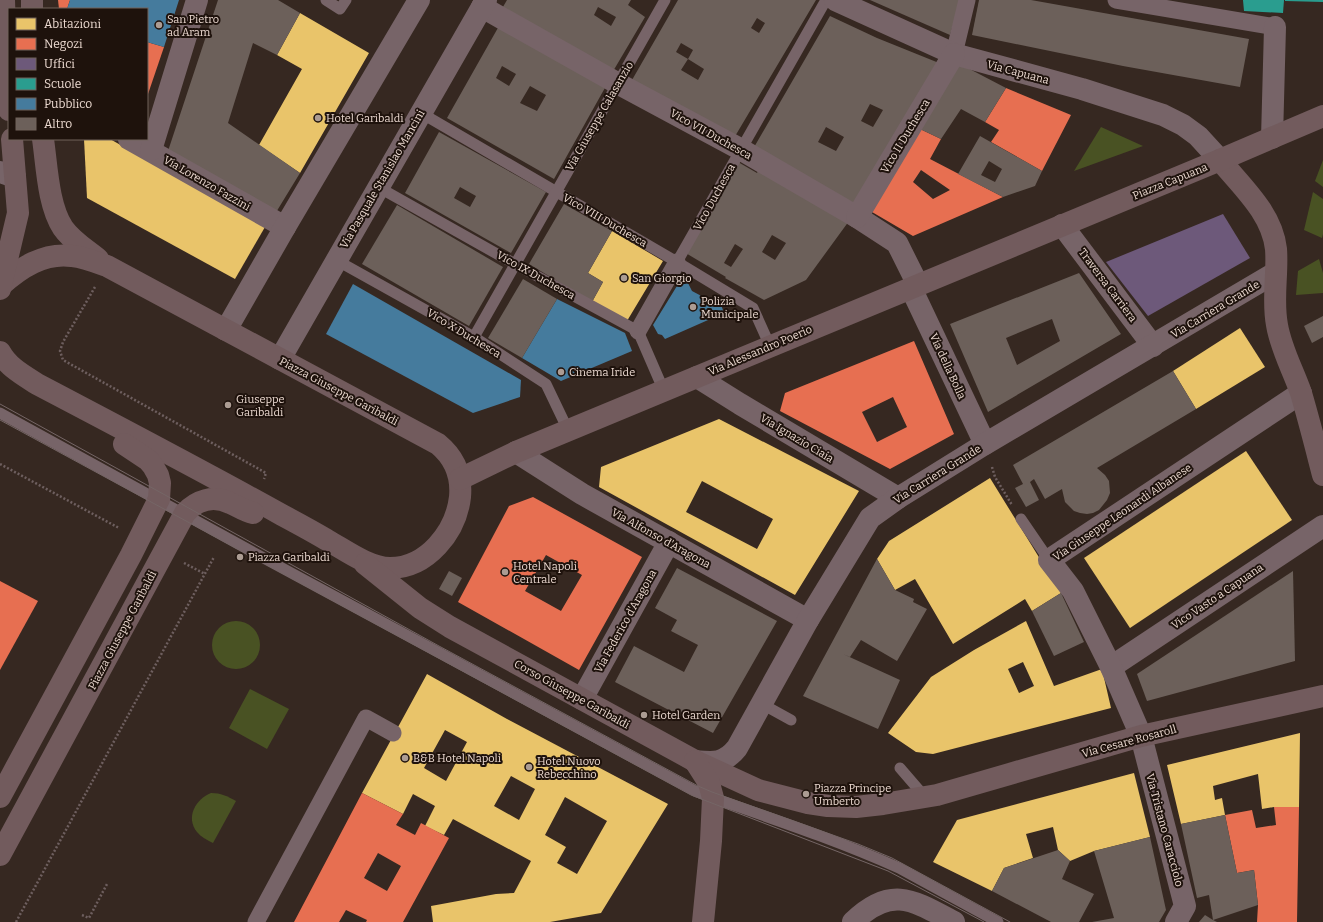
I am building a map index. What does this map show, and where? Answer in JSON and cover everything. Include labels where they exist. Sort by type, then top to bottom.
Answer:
[{"type":"main road","points":[[4,0],[8,99]]},
{"type":"main road","points":[[1323,116],[1220,160],[1258,206],[1268,221],[1274,235],[1276,250],[1275,303],[1277,325],[1282,346],[1301,393],[1323,475]]},
{"type":"main road","points":[[0,286],[18,213],[8,174],[12,140]]},
{"type":"main road","points":[[43,140],[51,201],[64,228],[76,242],[107,266]]},
{"type":"main road","name":"Piazza Capuana","points":[[1062,225],[1220,160]]},
{"type":"main road","name":"Via Alessandro Poerio","points":[[460,479],[516,452],[568,430],[1062,225]]},
{"type":"main road","name":"Piazza Giuseppe Garibaldi","points":[[0,286],[26,266],[41,259],[56,255],[73,256],[107,266],[438,444],[446,451],[455,464],[460,479],[459,503],[455,517],[447,533],[438,545],[429,555],[418,562],[402,567],[388,568],[375,565],[354,556],[299,523],[37,384],[16,370],[8,363],[0,352]]},
{"type":"main road","name":"Piazza Giuseppe Garibaldi","points":[[0,797],[131,555],[159,499],[160,483],[158,475],[148,460],[125,444],[80,407]]},
{"type":"main road","name":"Piazza Giuseppe Garibaldi","points":[[0,855],[189,508],[201,501],[214,498],[229,502],[246,511],[299,523]]},
{"type":"main road","name":"Corso Giuseppe Garibaldi","points":[[354,556],[420,608],[450,627],[695,761]]},
{"type":"main road","name":"Via Cesare Rosaroll","points":[[931,796],[1141,736],[1323,696]]},
{"type":"main road","points":[[695,761],[709,783],[713,798],[711,841],[703,922]]},
{"type":"main road","points":[[695,761],[758,790],[808,803],[828,806],[856,807],[931,796]]},
{"type":"street","points":[[151,150],[197,0]]},
{"type":"street","points":[[226,330],[419,0]]},
{"type":"street","name":"Via Capuana","points":[[835,0],[954,54],[1082,89]]},
{"type":"street","points":[[954,54],[967,0]]},
{"type":"street","points":[[1116,0],[1275,27],[1272,138]]},
{"type":"street","name":"Vico VII Duchesca","points":[[484,4],[617,83],[740,150],[857,217],[897,243],[914,286]]},
{"type":"street","name":"Via Pasquale Stanislao Mancini","points":[[280,359],[484,4]]},
{"type":"street","name":"Vico II Duchesca","points":[[857,217],[954,54]]},
{"type":"street","name":"Piazza Capuana","points":[[1082,89],[1163,115],[1183,125],[1198,136],[1220,160]]},
{"type":"street","name":"Via Lorenzo Fazzini","points":[[131,140],[285,227]]},
{"type":"street","name":"Traversa Carriera","points":[[1062,225],[1154,346]]},
{"type":"street","name":"Vico Duchesca","points":[[638,331],[677,262]]},
{"type":"street","name":"Via Carriera Grande","points":[[695,761],[714,763],[724,760],[737,748],[808,620],[870,518],[898,498],[985,444],[1154,346],[1275,273]]},
{"type":"street","name":"Via della Bolla","points":[[914,286],[985,444]]},
{"type":"street","name":"Via Ignazio Ciaia","points":[[697,377],[898,498]]},
{"type":"street","name":"Via Giuseppe Leonardi Albanese","points":[[1141,736],[1112,667],[1073,591],[1049,560],[1301,393]]},
{"type":"street","name":"Via Alfonso d'Aragona","points":[[516,452],[582,494],[808,620]]},
{"type":"street","name":"Vico Vasto a Capuana","points":[[1112,667],[1323,526]]},
{"type":"street","name":"Via Federico d'Aragona","points":[[582,699],[669,542]]},
{"type":"street","points":[[256,922],[366,718],[393,733]]},
{"type":"street","name":"Via Tristano Caracciolo","points":[[1141,736],[1185,906],[1176,922]]},
{"type":"street","points":[[853,922],[867,909],[880,902],[895,900],[914,902],[930,908],[954,922]]},
{"type":"lane","points":[[326,0],[343,4]]},
{"type":"lane","name":"Via Giuseppe Calasanzio","points":[[474,337],[665,0]]},
{"type":"lane","name":"Vico Duchesca","points":[[677,262],[826,0]]},
{"type":"lane","name":"Vico VIII Duchesca","points":[[421,113],[753,308],[770,346]]},
{"type":"lane","name":"Vico IX Duchesca","points":[[378,187],[638,331]]},
{"type":"lane","name":"Vico X Duchesca","points":[[336,260],[474,337],[546,384],[568,430]]},
{"type":"lane","points":[[638,331],[664,390]]},
{"type":"lane","points":[[0,372],[37,384]]},
{"type":"lane","points":[[0,413],[185,513],[271,562],[676,781],[713,798],[849,847],[899,868],[998,922]]},
{"type":"lane","points":[[1021,519],[1049,560]]},
{"type":"lane","points":[[762,704],[791,720]]},
{"type":"lane","points":[[900,768],[931,796]]},
{"type":"path","points":[[95,287],[63,342],[60,351],[63,360],[266,473],[263,481]]},
{"type":"path","points":[[985,444],[995,477],[1021,519]]},
{"type":"path","points":[[0,464],[119,528]]},
{"type":"path","points":[[16,922],[214,557]]},
{"type":"path","points":[[182,562],[205,574]]},
{"type":"path","points":[[82,915],[89,918],[107,884]]},
{"type":"green space","points":[[1101,127],[1143,146],[1074,171]]},
{"type":"green space","points":[[1323,160],[1323,187],[1315,181]]},
{"type":"green space","points":[[1313,192],[1323,199],[1322,238],[1304,230]]},
{"type":"green space","points":[[1319,259],[1323,273],[1323,293],[1296,295],[1298,271]]},
{"type":"green space","points":[[231,621],[241,621],[253,628],[260,640],[260,650],[253,662],[241,669],[231,669],[223,665],[216,658],[212,650],[212,640],[216,632],[223,625]]},
{"type":"green space","points":[[250,689],[289,709],[267,749],[229,728]]},
{"type":"green space","points":[[211,793],[224,795],[236,801],[213,843],[197,832],[192,820],[192,815],[197,804]]},
{"type":"building: Abitazioni","points":[[300,13],[369,53],[300,173],[259,145],[302,69],[277,55]]},
{"type":"building: Abitazioni","points":[[84,140],[112,140],[265,227],[235,279],[87,198]]},
{"type":"building: Abitazioni","name":"San Giorgio","points":[[612,231],[663,261],[627,321],[592,302],[603,282],[588,273]]},
{"type":"building: Abitazioni","points":[[1240,328],[1265,367],[1196,409],[1173,371]]},
{"type":"building: Abitazioni","points":[[719,419],[859,491],[795,595],[599,487],[601,467]],"holes":[[[702,481],[773,519],[757,549],[686,512]]]},
{"type":"building: Abitazioni","points":[[1246,451],[1292,520],[1130,628],[1084,558]]},
{"type":"building: Abitazioni","points":[[990,478],[1061,593],[1032,611],[1025,599],[953,644],[915,579],[895,590],[877,559],[889,541]]},
{"type":"building: Abitazioni","points":[[1026,621],[1054,686],[1102,669],[1111,708],[933,754],[916,752],[888,733],[931,677],[974,650]],"holes":[[[1023,662],[1034,686],[1019,693],[1008,669]]]},
{"type":"building: Abitazioni","points":[[427,674],[507,719],[668,804],[601,913],[550,922],[433,922],[431,906],[496,894],[514,893],[531,861],[453,819],[444,835],[425,826],[435,806],[413,794],[403,814],[362,793]],"holes":[[[445,730],[467,742],[446,781],[424,768]],[[511,776],[535,789],[519,820],[494,806]],[[565,797],[607,821],[577,874],[557,863],[566,847],[545,835]]]},
{"type":"building: Abitazioni","points":[[1300,733],[1299,807],[1274,807],[1262,809],[1258,774],[1213,786],[1215,800],[1222,798],[1225,815],[1181,824],[1167,765]]},
{"type":"building: Abitazioni","points":[[1134,773],[1150,837],[1094,851],[1070,861],[1058,850],[1053,827],[1026,834],[1033,858],[1004,868],[992,891],[933,862],[957,820]]},
{"type":"building: Negozi","points":[[58,0],[70,0],[67,8],[59,8]]},
{"type":"building: Negozi","points":[[148,42],[164,47],[148,94]]},
{"type":"building: Negozi","points":[[1006,88],[1071,115],[1042,171],[991,142],[999,130],[985,122]]},
{"type":"building: Negozi","points":[[920,129],[941,139],[930,159],[1003,197],[913,236],[872,212]],"holes":[[[921,170],[950,190],[933,199],[913,182]]]},
{"type":"building: Negozi","points":[[914,341],[954,434],[890,469],[780,411],[785,393]],"holes":[[[893,397],[907,427],[877,442],[862,412]]]},
{"type":"building: Negozi","points":[[533,497],[642,557],[579,670],[458,602],[509,506]],"holes":[[[546,555],[582,575],[561,611],[525,591]]]},
{"type":"building: Negozi","points":[[0,581],[38,601],[0,670]]},
{"type":"building: Negozi","points":[[362,793],[403,814],[396,825],[415,835],[421,823],[449,838],[403,922],[366,922],[367,920],[346,910],[339,922],[294,922]],"holes":[[[378,853],[401,866],[387,891],[364,878]]]},
{"type":"building: Negozi","points":[[1274,807],[1299,807],[1297,922],[1257,922],[1258,905],[1254,870],[1237,873],[1225,815],[1252,810],[1256,828],[1276,825]]},
{"type":"building: Uffici","points":[[1223,214],[1250,258],[1148,316],[1106,262]]},
{"type":"building: Scuole","points":[[1243,0],[1284,0],[1283,13],[1244,11]]},
{"type":"building: Scuole","points":[[1323,0],[1323,2],[1285,1]]},
{"type":"building: Pubblico","name":"San Pietro ad Aram","points":[[70,0],[179,0],[164,47],[148,42],[148,8],[67,8]]},
{"type":"building: Pubblico","name":"Polizia Municipale","points":[[686,279],[692,291],[709,300],[719,299],[724,313],[665,339],[662,335],[658,334],[653,325],[680,281]]},
{"type":"building: Pubblico","points":[[353,284],[521,380],[520,397],[473,413],[326,334]]},
{"type":"building: Pubblico","points":[[557,299],[625,333],[632,351],[561,381],[522,358]]},
{"type":"building: Altro","points":[[218,0],[278,0],[300,13],[277,55],[253,43],[228,123],[300,173],[275,214],[168,151]]},
{"type":"building: Altro","points":[[507,0],[631,0],[628,5],[645,17],[612,73],[500,12]],"holes":[[[598,7],[616,17],[611,26],[594,15]]]},
{"type":"building: Altro","points":[[678,0],[816,0],[734,138],[632,80]],"holes":[[[757,18],[765,23],[759,33],[751,28]],[[681,43],[693,50],[688,59],[676,52]],[[688,59],[704,69],[698,80],[681,70]]]},
{"type":"building: Altro","points":[[870,0],[960,0],[950,35]]},
{"type":"building: Altro","points":[[979,0],[1031,0],[1249,39],[1240,87],[1123,66],[972,35]]},
{"type":"building: Altro","points":[[830,16],[877,38],[939,63],[859,206],[753,149]],"holes":[[[870,104],[883,110],[873,127],[861,121]],[[826,127],[844,137],[836,151],[818,142]]]},
{"type":"building: Altro","points":[[499,26],[606,86],[554,179],[447,118]],"holes":[[[502,66],[516,74],[509,86],[496,78]],[[530,86],[546,95],[537,111],[520,103]]]},
{"type":"building: Altro","points":[[958,63],[1006,88],[985,122],[961,109],[941,139],[920,129]]},
{"type":"building: Altro","points":[[439,132],[546,192],[511,253],[405,193]],"holes":[[[460,187],[476,196],[470,207],[454,198]]]},
{"type":"building: Altro","points":[[980,136],[1042,171],[1035,186],[1003,197],[958,174]],"holes":[[[989,161],[1002,169],[995,182],[981,175]]]},
{"type":"building: Altro","points":[[738,162],[757,173],[759,168],[849,221],[806,280],[764,300],[725,278],[726,277],[684,252]],"holes":[[[772,235],[786,243],[775,260],[762,252]],[[735,244],[743,249],[731,267],[724,263]]]},
{"type":"building: Altro","points":[[564,204],[612,231],[588,273],[603,282],[592,302],[529,264]]},
{"type":"building: Altro","points":[[397,205],[503,267],[469,326],[362,264]]},
{"type":"building: Altro","points":[[1079,273],[1121,334],[988,412],[950,324]],"holes":[[[1052,319],[1060,341],[1017,365],[1006,338]]]},
{"type":"building: Altro","points":[[523,279],[557,299],[522,358],[488,338]]},
{"type":"building: Altro","points":[[1323,316],[1323,337],[1312,343],[1304,326]]},
{"type":"building: Altro","points":[[1173,371],[1196,409],[1097,468],[1109,481],[1110,493],[1107,500],[1099,510],[1087,514],[1074,511],[1065,502],[1062,489],[1045,499],[1034,479],[1030,482],[1039,500],[1026,507],[1015,488],[1023,484],[1013,465]]},
{"type":"building: Altro","points":[[877,559],[895,590],[914,599],[913,602],[927,609],[897,661],[861,640],[850,657],[843,654],[900,680],[878,729],[803,696]]},
{"type":"building: Altro","points":[[677,568],[777,621],[713,733],[615,682],[634,646],[684,672],[698,645],[671,631],[677,620],[655,608]]},
{"type":"building: Altro","points":[[449,571],[462,578],[452,596],[439,589]]},
{"type":"building: Altro","points":[[1293,571],[1295,661],[1147,701],[1137,674]]},
{"type":"building: Altro","points":[[1061,593],[1084,642],[1054,656],[1032,611]]},
{"type":"building: Altro","points":[[1225,815],[1237,873],[1254,870],[1258,905],[1213,920],[1209,895],[1197,898],[1181,824]]},
{"type":"building: Altro","points":[[1150,837],[1166,910],[1159,922],[1092,922],[1114,918],[1094,851]]},
{"type":"building: Altro","points":[[1058,850],[1070,861],[1062,879],[1094,894],[1079,922],[1051,922],[992,891],[1004,868]]},
{"type":"building: Altro","points":[[1205,915],[1217,922],[1199,922]]},
{"type":"tram line","points":[[0,404],[439,646],[698,786],[858,844],[892,858],[1010,922]]},
{"type":"tram line","points":[[0,420],[691,795],[888,871],[984,922]]},
{"type":"place","name":"San Pietro ad Aram","points":[[159,25]]},
{"type":"place","name":"Hotel Garibaldi","points":[[318,118]]},
{"type":"place","name":"San Giorgio","points":[[624,278]]},
{"type":"place","name":"Polizia Municipale","points":[[693,307]]},
{"type":"place","name":"Cinema Iride","points":[[561,372]]},
{"type":"place","name":"Giuseppe Garibaldi","points":[[228,405]]},
{"type":"place","name":"Piazza Garibaldi","points":[[240,557]]},
{"type":"place","name":"Hotel Napoli Centrale","points":[[505,572]]},
{"type":"place","name":"Hotel Garden","points":[[644,715]]},
{"type":"place","name":"B&B Hotel Napoli","points":[[405,758]]},
{"type":"place","name":"Hotel Nuovo Rebecchino","points":[[529,767]]},
{"type":"place","name":"Piazza Principe Umberto","points":[[806,794]]}]
